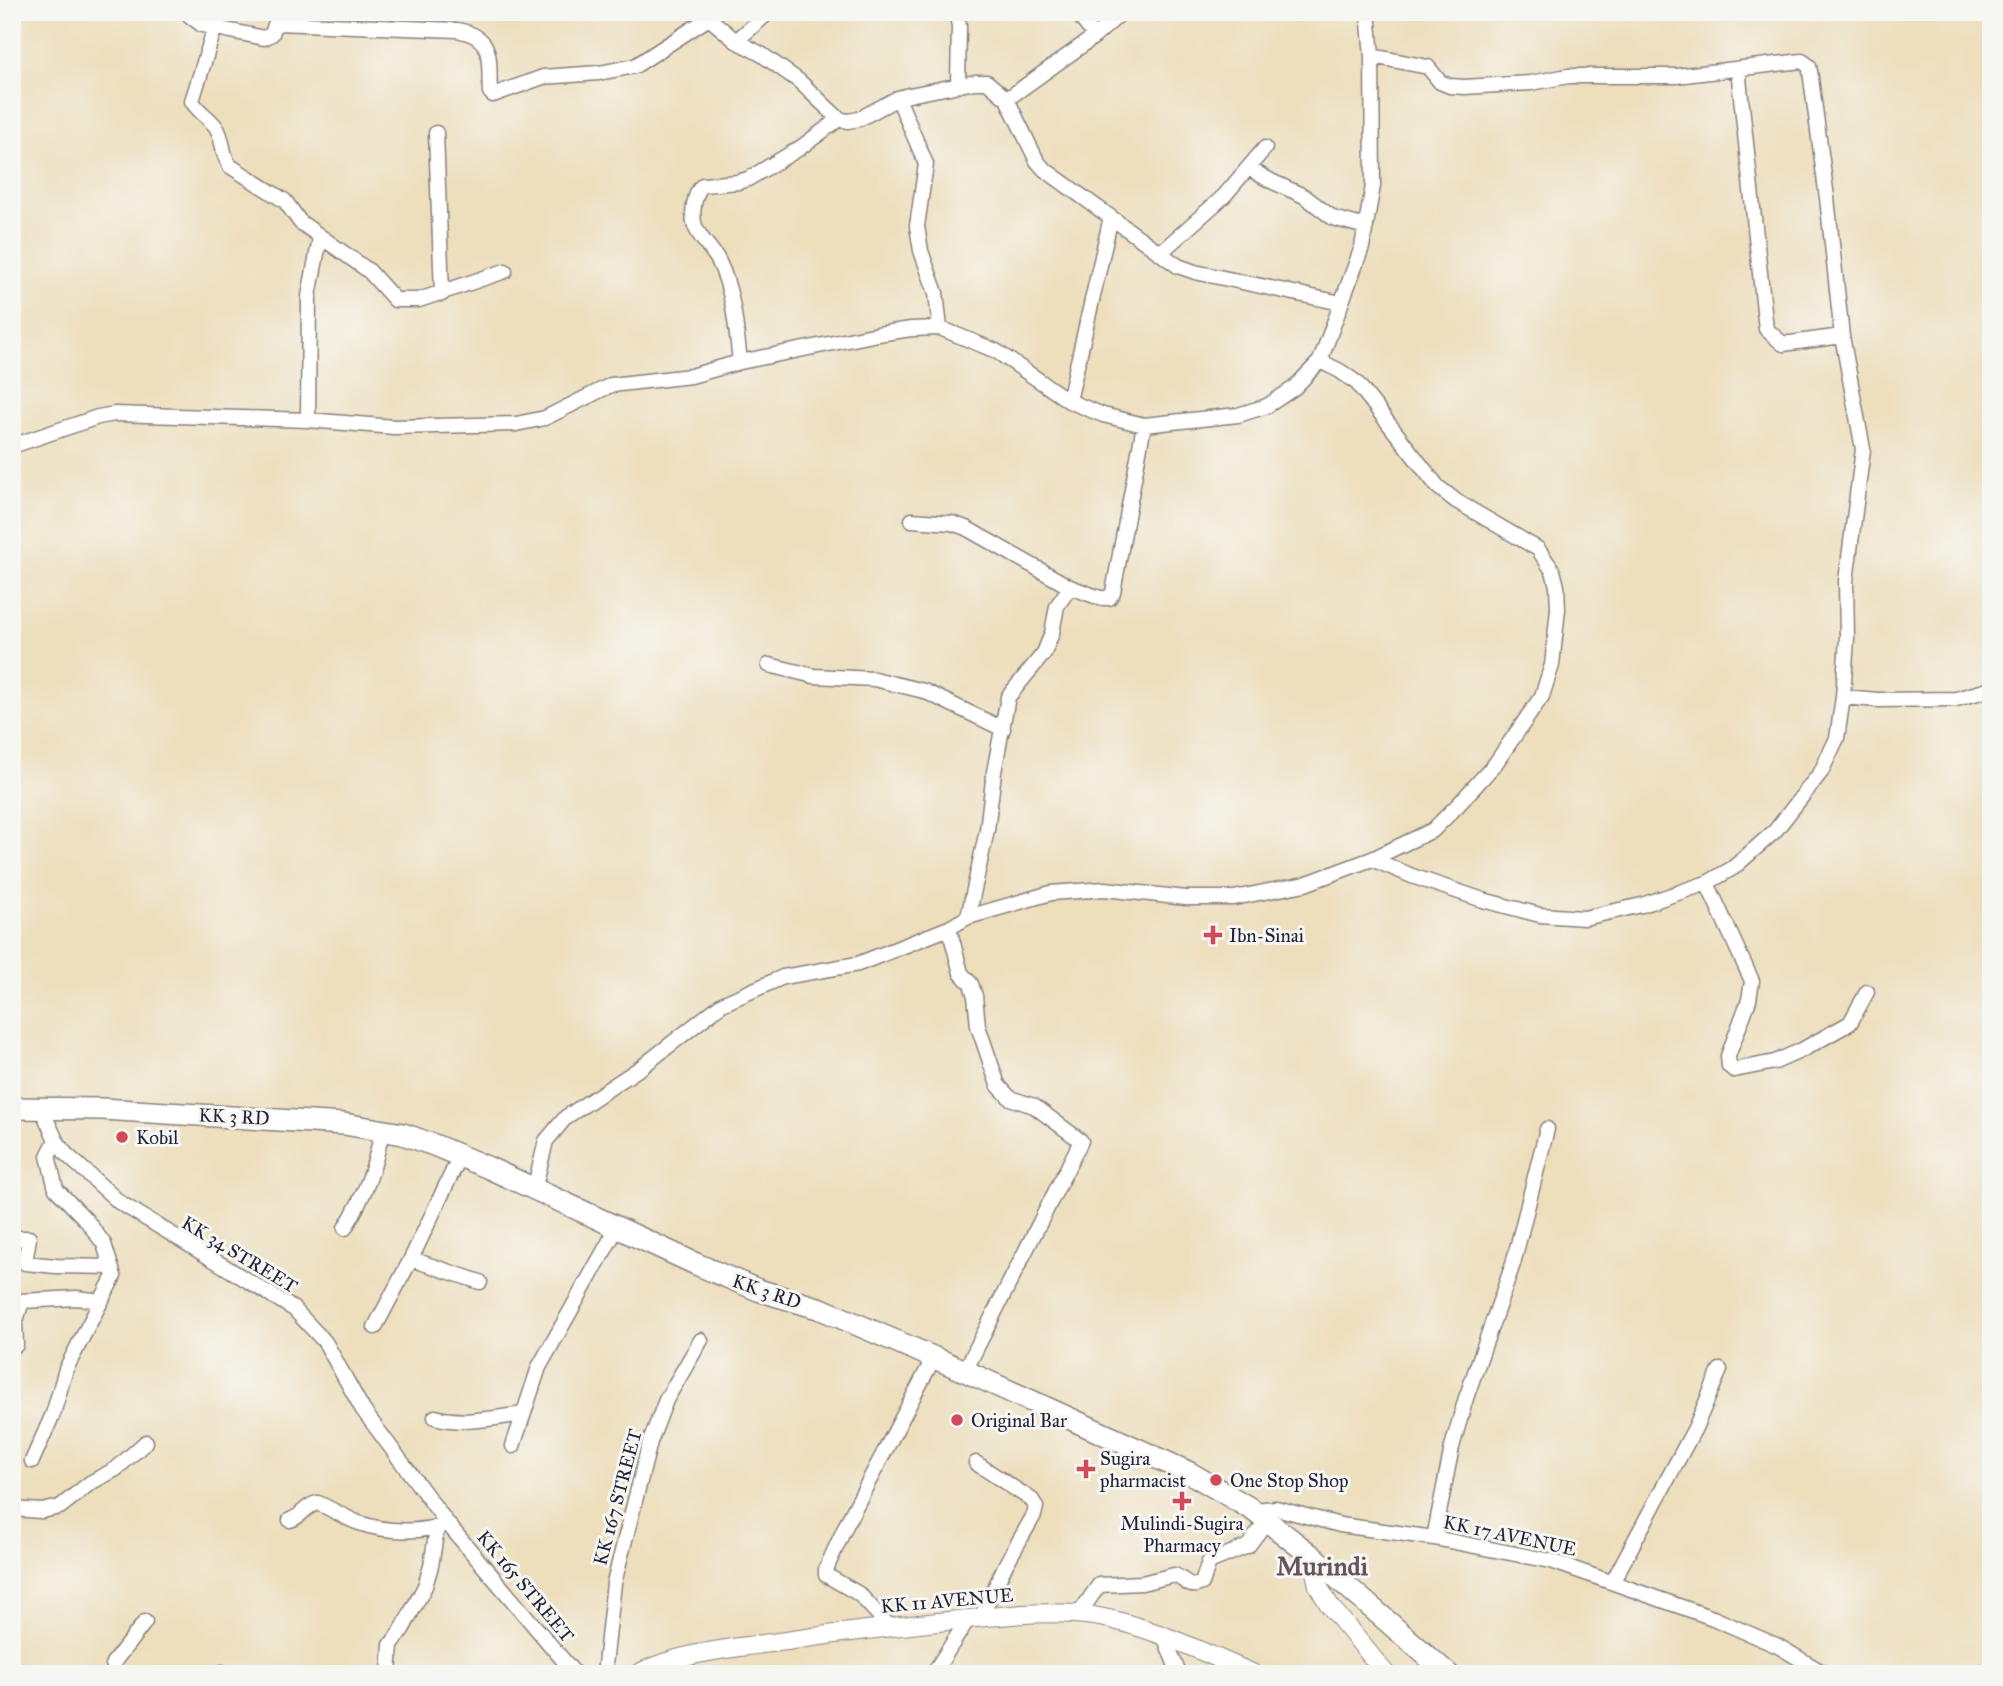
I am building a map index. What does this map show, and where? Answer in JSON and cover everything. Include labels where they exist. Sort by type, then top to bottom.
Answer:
[{"type":"highway","name":"KK 3 RD","points":[[12,1108],[344,1124],[403,1134],[460,1156],[758,1290],[821,1309],[1190,1473],[1260,1516],[1312,1556],[1448,1674]]},
{"type":"main road","points":[[1312,1556],[1318,1587],[1330,1606],[1386,1674]]},
{"type":"main road","name":"KK 11 AVENUE","points":[[637,1674],[676,1660],[736,1648],[888,1625],[974,1618],[1079,1615],[1129,1624],[1254,1674]]},
{"type":"street","points":[[736,41],[769,12]]},
{"type":"street","points":[[956,12],[960,26],[958,85]]},
{"type":"street","points":[[1076,12],[1095,36]]},
{"type":"street","points":[[1007,99],[1095,36],[1122,12]]},
{"type":"street","points":[[12,446],[98,417],[115,414],[308,420],[394,427],[516,424],[545,418],[611,385],[691,376],[740,362],[889,332],[940,328],[996,351],[1069,401],[1104,415],[1144,425],[1238,415],[1267,406],[1294,388],[1320,361],[1362,247],[1373,186],[1372,56],[1368,12]]},
{"type":"street","points":[[185,13],[202,25],[264,38],[272,34],[278,17],[472,33],[486,45],[490,92],[493,95],[543,77],[599,73],[635,66],[708,15],[736,41],[761,54],[799,81],[839,119],[859,119],[898,98],[958,85],[987,82],[1007,99],[1044,169],[1178,266],[1341,303]]},
{"type":"street","points":[[215,27],[193,96],[193,104],[217,128],[224,156],[230,166],[285,201],[300,222],[369,271],[395,300],[419,300],[442,294],[505,271]]},
{"type":"street","points":[[1372,56],[1428,67],[1440,82],[1450,86],[1531,83],[1568,76],[1654,78],[1802,61],[1809,66],[1842,336],[1863,449],[1846,581],[1847,638],[1837,738],[1821,772],[1775,831],[1733,867],[1707,883],[1642,905],[1584,918],[1566,918],[1540,915],[1483,900],[1372,859]]},
{"type":"street","points":[[1738,69],[1766,329],[1783,344],[1842,336]]},
{"type":"street","points":[[898,98],[926,164],[917,226],[921,251],[936,293],[940,328]]},
{"type":"street","points":[[740,362],[732,296],[726,277],[716,254],[695,226],[693,214],[699,188],[703,185],[748,179],[800,148],[839,119]]},
{"type":"street","points":[[436,134],[442,294]]},
{"type":"street","points":[[1160,253],[1224,196],[1265,149]]},
{"type":"street","points":[[1250,169],[1304,196],[1333,218],[1366,228]]},
{"type":"street","points":[[1069,401],[1111,217]]},
{"type":"street","points":[[308,420],[309,296],[320,238]]},
{"type":"street","points":[[534,1189],[546,1141],[566,1116],[643,1066],[722,1004],[783,977],[858,964],[949,928],[968,917],[1027,898],[1105,888],[1186,898],[1234,898],[1306,884],[1372,859],[1433,830],[1458,805],[1495,764],[1542,696],[1552,665],[1558,608],[1553,571],[1538,549],[1456,501],[1438,486],[1357,383],[1320,361]]},
{"type":"street","points":[[912,520],[952,523],[966,528],[1070,587],[1100,598],[1109,598],[1113,592],[1144,425]]},
{"type":"street","points":[[968,917],[987,830],[994,772],[1008,697],[1044,653],[1052,633],[1057,606],[1070,587]]},
{"type":"street","points":[[769,665],[814,676],[874,679],[924,691],[1003,729]]},
{"type":"street","points":[[1843,697],[1878,700],[1956,699],[1988,690]]},
{"type":"street","points":[[1707,883],[1752,981],[1749,1000],[1728,1056],[1728,1066],[1734,1070],[1775,1062],[1802,1050],[1850,1023],[1867,992]]},
{"type":"street","points":[[949,928],[961,973],[971,984],[975,996],[978,1026],[998,1085],[1010,1098],[1034,1106],[1081,1141],[965,1371]]},
{"type":"street","name":"KK 34 STREET","points":[[41,1108],[56,1140],[79,1167],[119,1202],[294,1309],[304,1319],[325,1342],[363,1410],[442,1525]]},
{"type":"street","points":[[1434,1538],[1452,1447],[1466,1398],[1513,1264],[1546,1129]]},
{"type":"street","points":[[345,1228],[368,1186],[382,1130]]},
{"type":"street","points":[[32,1461],[53,1414],[66,1369],[114,1276],[104,1244],[87,1221],[56,1189],[48,1156],[56,1140]]},
{"type":"street","points":[[375,1327],[460,1156]]},
{"type":"street","points":[[513,1446],[540,1367],[617,1228]]},
{"type":"street","points":[[12,1238],[29,1238],[24,1263],[111,1267]]},
{"type":"street","points":[[411,1259],[480,1282]]},
{"type":"street","points":[[16,1345],[15,1325],[22,1301],[76,1298],[101,1301]]},
{"type":"street","name":"KK 167 STREET","points":[[604,1674],[614,1584],[650,1442],[666,1401],[701,1340]]},
{"type":"street","points":[[888,1625],[859,1594],[826,1575],[826,1569],[848,1521],[933,1359]]},
{"type":"street","points":[[1613,1581],[1695,1428],[1720,1370]]},
{"type":"street","points":[[435,1417],[452,1421],[523,1414]]},
{"type":"street","points":[[12,1508],[42,1511],[60,1507],[90,1483],[116,1469],[146,1442]]},
{"type":"street","points":[[933,1674],[974,1618],[1034,1515],[1036,1507],[1032,1500],[976,1463]]},
{"type":"street","points":[[290,1520],[311,1504],[318,1503],[358,1523],[374,1527],[408,1530],[442,1525],[425,1587],[391,1645],[389,1674]]},
{"type":"street","name":"KK 17 AVENUE","points":[[1260,1516],[1276,1508],[1340,1525],[1434,1538],[1551,1561],[1713,1618],[1778,1646],[1825,1674]]},
{"type":"street","points":[[1079,1615],[1099,1585],[1142,1583],[1174,1575],[1188,1585],[1196,1586],[1202,1583],[1209,1562],[1248,1546],[1260,1516]]},
{"type":"street","name":"KK 165 STREET","points":[[442,1525],[575,1674]]},
{"type":"street","points":[[115,1674],[113,1663],[145,1622]]},
{"type":"street","points":[[1164,1636],[1179,1674]]},
{"type":"place","name":"Ibn-Sinai","points":[[1213,935]]},
{"type":"place","name":"Kobil","points":[[122,1137]]},
{"type":"place","name":"Original Bar","points":[[957,1420]]},
{"type":"place","name":"Sugira pharmacist","points":[[1086,1469]]},
{"type":"place","name":"One Stop Shop","points":[[1216,1480]]},
{"type":"place","name":"Mulindi-Sugira Pharmacy","points":[[1182,1501]]},
{"type":"district","name":"Murindi","points":[[1322,1566]]}]
